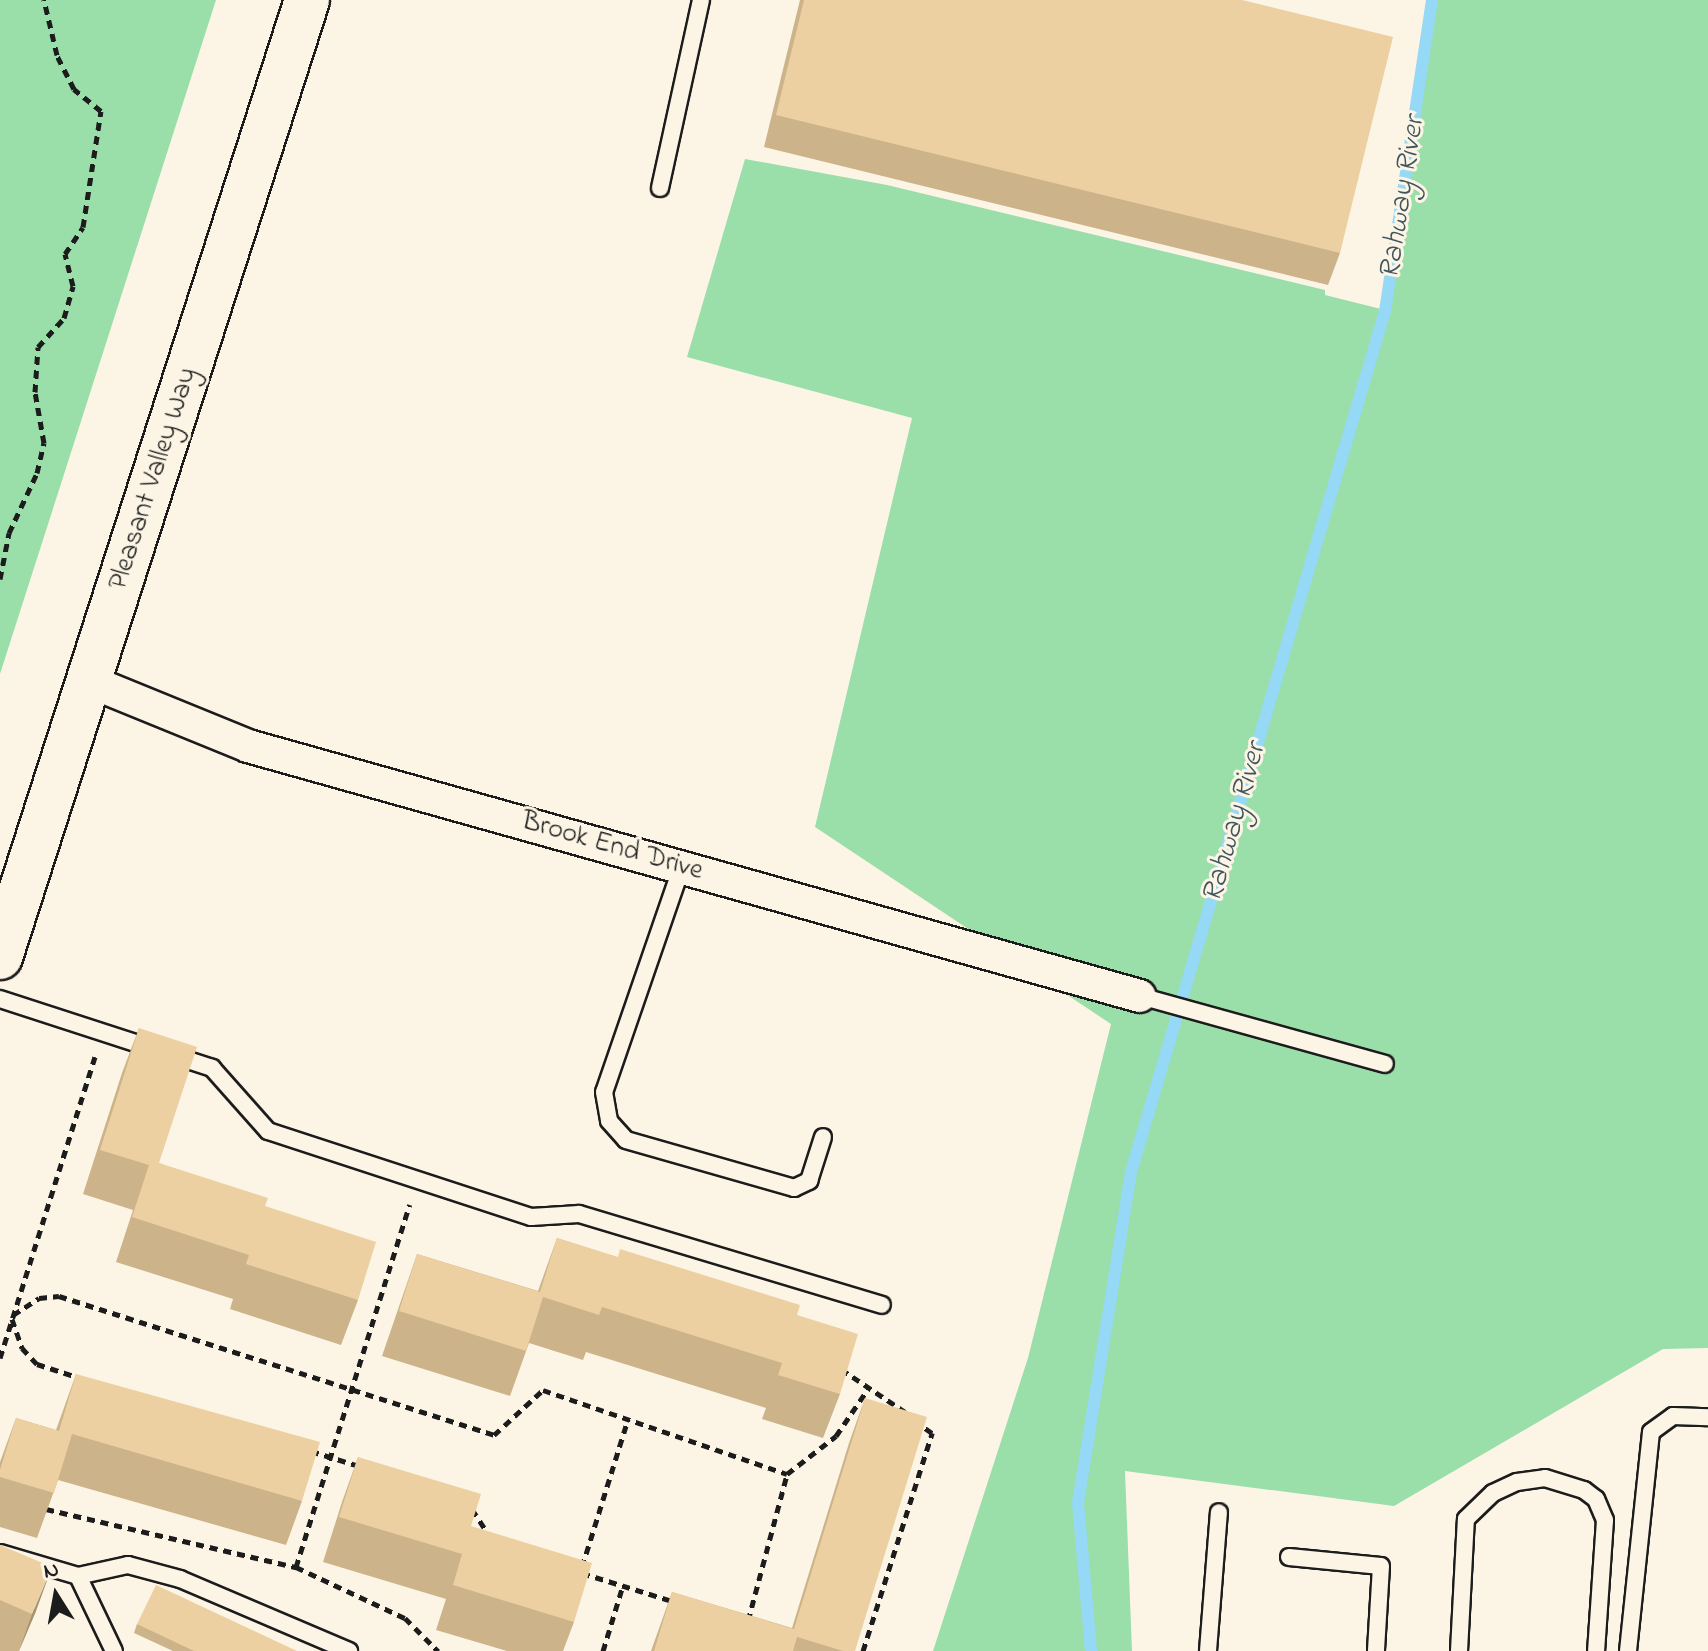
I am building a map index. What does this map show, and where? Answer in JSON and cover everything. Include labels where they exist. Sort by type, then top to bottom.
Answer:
[{"type":"main road","name":"Pleasant Valley Way","points":[[0,957],[307,0]]},
{"type":"street","name":"Brook End Drive","points":[[89,681],[248,746],[1140,996]]},
{"type":"lane","points":[[660,188],[701,0]]},
{"type":"lane","points":[[682,866],[604,1092],[609,1121],[626,1140],[794,1188],[809,1181],[823,1137]]},
{"type":"lane","points":[[1140,996],[1385,1064]]},
{"type":"lane","points":[[0,999],[212,1068],[268,1131],[531,1217],[579,1214],[882,1305]]},
{"type":"lane","points":[[1628,1651],[1648,1440],[1658,1422],[1684,1415],[1708,1417]]},
{"type":"lane","points":[[1459,1651],[1466,1519],[1493,1493],[1517,1482],[1545,1478],[1584,1490],[1596,1499],[1605,1520],[1596,1651]]},
{"type":"lane","points":[[1208,1651],[1219,1512]]},
{"type":"lane","points":[[0,1553],[78,1576],[128,1565],[141,1568],[180,1579],[349,1651]]},
{"type":"lane","points":[[1289,1557],[1381,1566],[1376,1651]]},
{"type":"lane","points":[[78,1576],[114,1651]]},
{"type":"path","points":[[0,579],[9,533],[37,473],[44,443],[35,392],[38,347],[67,307],[73,286],[65,254],[83,227],[101,111],[69,77],[57,55],[44,0]]},
{"type":"path","points":[[0,1358],[103,1032]]},
{"type":"path","points":[[296,1567],[418,1181]]},
{"type":"path","points":[[13,1317],[39,1298],[59,1296],[494,1435],[543,1390],[787,1474]]},
{"type":"path","points":[[13,1317],[22,1348],[37,1364],[96,1383]]},
{"type":"path","points":[[835,1366],[870,1386],[932,1433],[863,1651]]},
{"type":"path","points":[[733,1620],[747,1624],[787,1474],[836,1436],[870,1386]]},
{"type":"path","points":[[581,1572],[628,1419]]},
{"type":"path","points":[[301,1448],[374,1471]]},
{"type":"path","points":[[469,1506],[493,1545]]},
{"type":"path","points":[[46,1509],[296,1567],[405,1618],[438,1651]]},
{"type":"path","points":[[566,1568],[678,1603]]},
{"type":"path","points":[[603,1651],[623,1585]]},
{"type":"green space","points":[[0,0],[216,0],[0,674]]},
{"type":"green space","points":[[1433,0],[1708,0],[1708,1348],[1663,1349],[1394,1506],[1125,1471],[1132,1651],[933,1651],[1028,1358],[1111,1024],[815,827],[912,418],[687,357],[745,159],[887,185],[1325,290],[1325,295],[1385,310]]},
{"type":"building","points":[[804,0],[1242,0],[1393,37],[1340,253],[776,115]]},
{"type":"building","points":[[139,1028],[197,1047],[159,1163],[268,1198],[265,1206],[376,1242],[358,1300],[246,1264],[249,1255],[132,1217],[149,1165],[100,1150]]},
{"type":"building","points":[[557,1238],[618,1257],[620,1249],[800,1305],[797,1315],[858,1334],[840,1394],[778,1375],[782,1363],[602,1307],[599,1315],[543,1297],[526,1351],[399,1311],[417,1254],[540,1292]]},
{"type":"building","points":[[76,1374],[320,1442],[302,1501],[72,1434],[54,1493],[0,1477],[16,1418],[59,1431]]},
{"type":"building","points":[[865,1398],[927,1417],[855,1651],[843,1651],[797,1637],[793,1651],[654,1651],[672,1592],[794,1629]]},
{"type":"building","points":[[358,1457],[481,1494],[471,1526],[592,1563],[574,1622],[453,1585],[462,1554],[339,1517]]},
{"type":"building","points":[[0,1545],[52,1567],[32,1614],[0,1600]]},
{"type":"building","points":[[156,1585],[297,1651],[194,1651],[137,1624]]},
{"type":"waterway","name":"Rahway River","points":[[1091,1651],[1078,1503],[1131,1172],[1385,311],[1432,0]]}]
